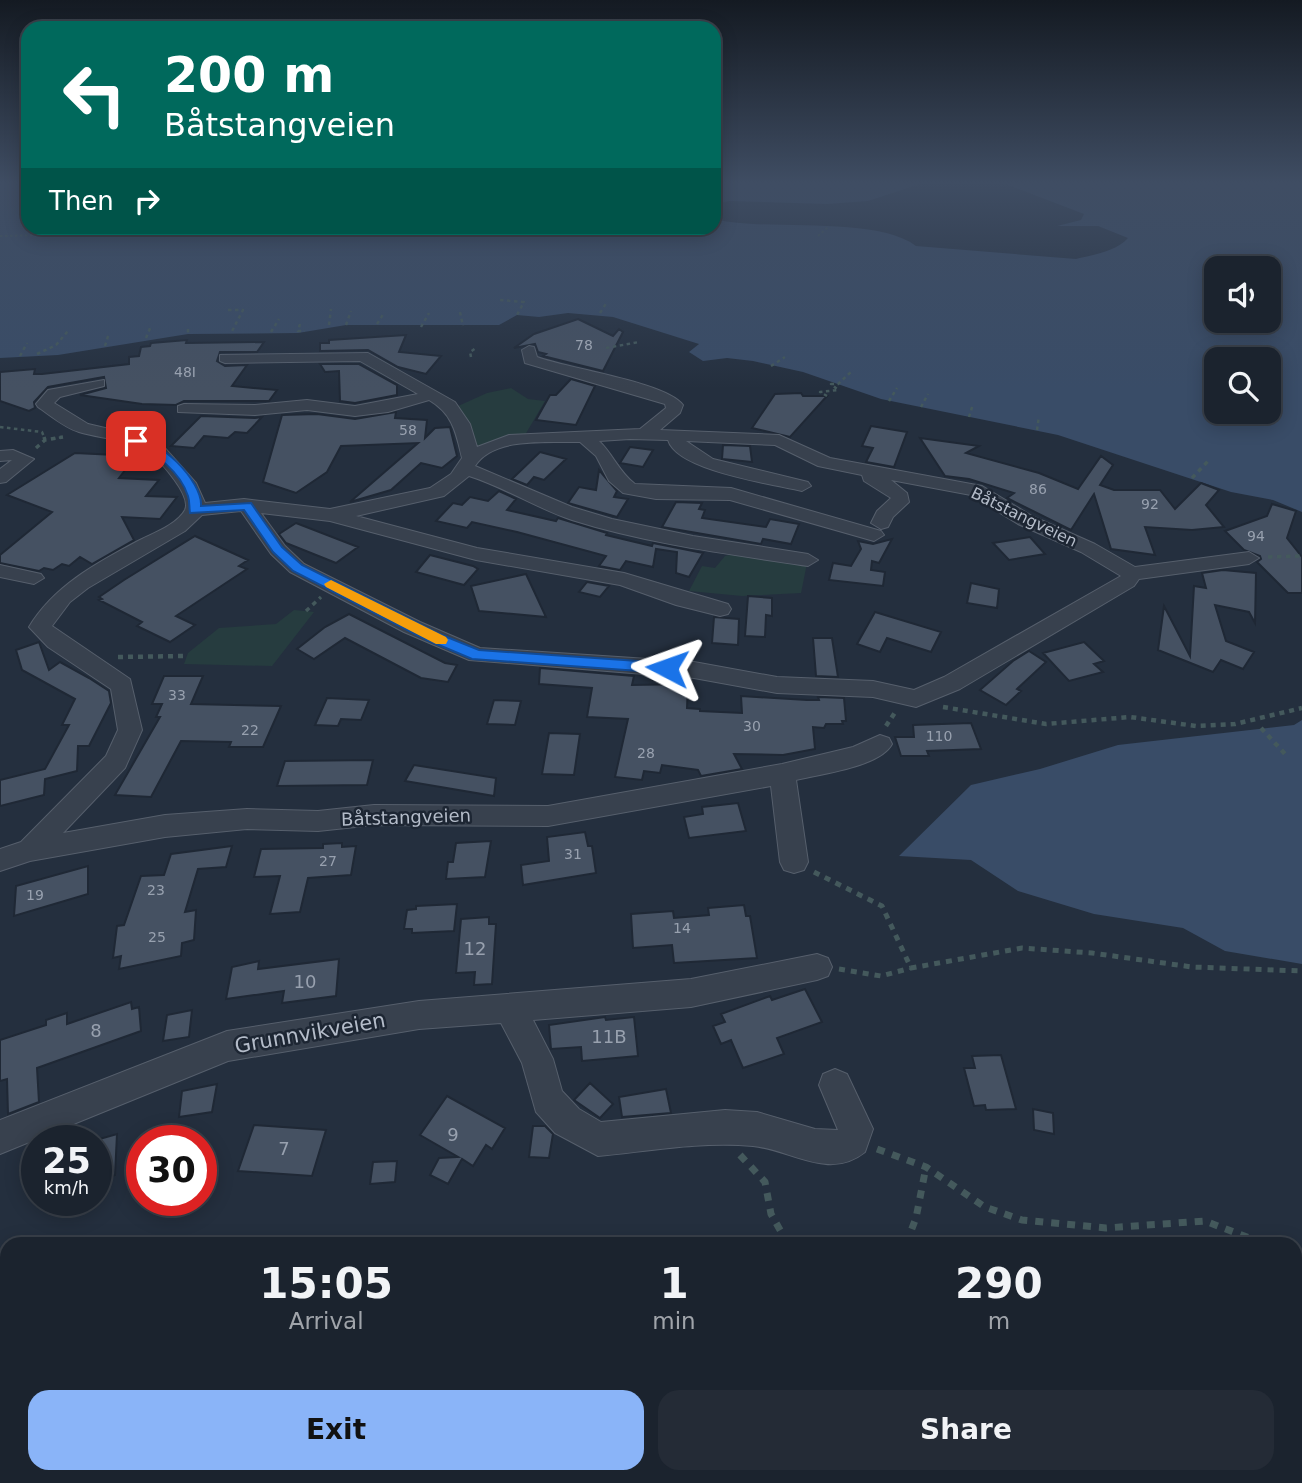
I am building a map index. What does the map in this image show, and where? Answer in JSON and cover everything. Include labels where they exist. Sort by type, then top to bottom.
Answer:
[{"type":"street","points":[[529,350],[530,360],[555,370],[626,385],[675,404],[674,410],[644,434]]},
{"type":"street","points":[[225,358],[363,356],[449,405],[457,414],[468,463],[552,506],[582,516],[708,544],[808,560]]},
{"type":"street","points":[[98,383],[54,393],[44,404],[82,428],[142,442],[157,450],[190,487],[196,499],[195,510]]},
{"type":"street","points":[[184,409],[255,410],[307,405],[355,411],[388,407],[431,395]]},
{"type":"street","name":"Båtstangveien","points":[[30,850],[116,761],[130,730],[122,685],[55,642],[40,626],[44,616],[62,597],[178,527],[195,510],[247,506],[330,514],[437,492],[481,450],[509,440],[644,434],[779,440],[824,461],[976,490],[1025,520],[1088,548],[1132,574]]},
{"type":"street","points":[[676,436],[679,447],[707,463],[802,486]]},
{"type":"street","name":"Båtstangveien","points":[[585,437],[603,454],[615,477],[629,489],[656,494],[731,494],[878,529],[884,515],[900,502],[901,497],[892,488],[869,476],[867,470]]},
{"type":"street","points":[[0,456],[13,455],[25,459],[0,478]]},
{"type":"street","points":[[247,506],[278,550],[298,568],[412,627],[477,655],[714,673],[777,685],[873,689],[916,699],[1000,657],[1127,582],[1132,574],[1249,558]]},
{"type":"street","points":[[330,514],[476,554],[624,579],[683,600],[720,609]]},
{"type":"street","points":[[0,571],[34,578]]},
{"type":"street","name":"Båtstangveien","points":[[0,860],[30,850],[165,825],[247,819],[317,821],[445,814],[548,816],[782,774],[860,755],[880,744]]},
{"type":"street","points":[[782,774],[794,862]]},
{"type":"street","name":"Grunnvikveien","points":[[0,1137],[227,1046],[419,1015],[691,993],[817,967]]},
{"type":"street","points":[[510,1008],[537,1059],[548,1100],[567,1121],[603,1140],[711,1128],[757,1129],[834,1149],[843,1148],[853,1140],[856,1129],[835,1084]]},
{"type":"path","points":[[500,300],[524,302],[517,315]]},
{"type":"path","points":[[600,313],[607,302]]},
{"type":"path","points":[[329,325],[331,309]]},
{"type":"path","points":[[228,310],[243,310],[231,333]]},
{"type":"path","points":[[346,325],[351,311]]},
{"type":"path","points":[[460,312],[463,326]]},
{"type":"path","points":[[377,324],[384,313]]},
{"type":"path","points":[[421,327],[429,313]]},
{"type":"path","points":[[271,332],[279,319]]},
{"type":"path","points":[[300,324],[298,331],[305,331]]},
{"type":"path","points":[[146,338],[151,326]]},
{"type":"path","points":[[188,329],[188,334]]},
{"type":"path","points":[[37,354],[56,345],[68,331]]},
{"type":"path","points":[[105,346],[109,333]]},
{"type":"path","points":[[606,348],[639,342]]},
{"type":"path","points":[[20,355],[27,343]]},
{"type":"path","points":[[471,357],[470,352],[476,348]]},
{"type":"path","points":[[771,366],[785,357]]},
{"type":"path","points":[[827,397],[820,392],[838,390],[831,384],[838,384],[852,370]]},
{"type":"path","points":[[890,401],[897,387]]},
{"type":"path","points":[[920,407],[928,394]]},
{"type":"path","points":[[969,416],[973,404]]},
{"type":"path","points":[[1037,430],[1039,416]]},
{"type":"path","points":[[0,427],[35,429],[42,432],[46,440]]},
{"type":"path","points":[[1192,478],[1209,459]]},
{"type":"path","points":[[1249,558],[1302,556]]},
{"type":"path","points":[[86,660],[186,656]]},
{"type":"path","points":[[880,744],[887,723],[896,711],[916,699],[959,712],[1046,724],[1130,717],[1196,726],[1235,724],[1302,708]]},
{"type":"path","points":[[1261,728],[1286,755]]},
{"type":"path","points":[[794,862],[882,906],[911,968]]},
{"type":"path","points":[[817,967],[881,976],[1023,948],[1092,953],[1192,967],[1302,971]]},
{"type":"path","points":[[711,1128],[717,1139],[748,1161],[765,1182],[771,1214],[784,1237]]},
{"type":"path","points":[[853,1140],[926,1167],[985,1207],[1022,1220],[1106,1228],[1205,1222],[1246,1237]]},
{"type":"path","points":[[909,1237],[916,1218],[926,1167]]},
{"type":"green space","points":[[511,388],[528,399],[545,401],[525,435],[472,448],[456,407],[487,393]]},
{"type":"green space","points":[[735,554],[807,563],[801,593],[742,596],[689,591],[702,566],[715,568],[725,556]]},
{"type":"green space","points":[[294,610],[314,612],[272,666],[184,664],[188,653],[219,628],[276,624]]},
{"type":"water","points":[[0,250],[968,250],[1076,259],[1108,250],[1302,250],[1302,512],[1273,500],[1231,492],[1058,435],[881,399],[803,372],[753,361],[727,358],[703,361],[689,352],[699,344],[613,317],[568,313],[539,317],[517,315],[499,325],[346,325],[298,333],[188,334],[58,355],[0,358]]},
{"type":"water","points":[[1302,720],[1302,964],[1225,951],[1183,928],[1094,914],[1018,891],[971,860],[899,856],[971,785],[1040,769],[1118,745],[1294,725]]},
{"type":"building","points":[[578,319],[613,336],[619,329],[623,332],[603,371],[543,356],[546,354],[538,352],[535,344],[514,348],[534,334]]},
{"type":"building","points":[[406,335],[399,352],[441,356],[426,374],[398,367],[368,350],[320,351],[320,343],[329,343],[329,340]]},
{"type":"building","points":[[187,340],[186,343],[264,342],[257,352],[220,352],[217,361],[225,366],[247,365],[232,386],[277,390],[269,401],[184,401],[176,405],[142,404],[80,395],[106,388],[104,377],[48,387],[34,402],[35,408],[29,411],[0,401],[0,372],[35,369],[34,374],[42,374],[129,364],[129,357],[139,356],[141,347],[150,346],[151,343]]},
{"type":"building","points":[[320,364],[359,364],[397,385],[397,395],[355,403],[340,401],[339,371],[325,372]]},
{"type":"building","points":[[571,379],[595,386],[576,425],[536,420],[550,395],[556,395]]},
{"type":"building","points":[[801,393],[803,396],[827,396],[790,437],[752,428],[775,394]]},
{"type":"building","points":[[396,412],[395,418],[427,420],[425,438],[435,428],[450,427],[457,456],[442,468],[421,463],[391,490],[350,502],[418,443],[341,446],[327,472],[296,493],[263,482],[282,415],[317,414],[355,419]]},
{"type":"building","points":[[201,416],[262,417],[247,433],[235,432],[228,438],[204,436],[194,448],[171,446]]},
{"type":"building","points":[[871,426],[907,432],[894,467],[866,462],[873,448],[862,446]]},
{"type":"building","points":[[920,438],[979,446],[966,453],[1039,473],[1078,489],[1101,456],[1113,465],[1100,485],[1114,490],[1160,490],[1175,509],[1201,483],[1219,490],[1206,505],[1224,527],[1192,530],[1145,527],[1155,555],[1111,549],[1094,494],[1071,530],[1007,498],[1014,493],[969,479],[945,476]]},
{"type":"building","points":[[723,445],[750,446],[752,462],[722,459]]},
{"type":"building","points":[[630,447],[653,450],[643,467],[620,463]]},
{"type":"building","points":[[540,452],[566,459],[544,480],[534,477],[527,485],[512,479]]},
{"type":"building","points":[[75,453],[136,456],[119,478],[159,480],[146,496],[177,497],[160,519],[122,517],[134,540],[92,564],[80,557],[69,566],[62,564],[53,570],[44,568],[39,571],[0,563],[0,555],[52,512],[7,495]]},
{"type":"building","points":[[599,470],[617,491],[614,497],[628,499],[617,517],[568,503],[579,487],[596,490]]},
{"type":"building","points":[[499,491],[516,499],[507,510],[556,521],[558,518],[607,533],[606,535],[652,546],[653,543],[703,553],[689,577],[676,573],[677,552],[656,549],[653,567],[626,561],[620,570],[599,566],[606,556],[517,532],[472,522],[467,528],[436,521],[453,503],[462,505],[470,497],[488,501]]},
{"type":"building","points":[[676,502],[702,503],[699,509],[705,510],[702,518],[766,527],[770,519],[799,524],[791,544],[763,539],[761,544],[662,527]]},
{"type":"building","points":[[1272,504],[1296,511],[1287,538],[1302,557],[1302,593],[1288,593],[1257,562],[1261,559],[1260,556],[1244,550],[1225,531],[1267,516]]},
{"type":"building","points":[[296,523],[358,547],[336,563],[286,543],[279,534]]},
{"type":"building","points":[[195,536],[248,560],[239,566],[247,569],[176,616],[195,625],[170,642],[137,626],[142,622],[99,600],[102,599],[99,597],[124,580]]},
{"type":"building","points":[[1030,537],[1045,554],[1009,560],[993,543]]},
{"type":"building","points":[[892,539],[879,563],[872,561],[871,570],[885,572],[883,586],[829,580],[833,563],[851,566],[861,549],[858,541],[873,544]]},
{"type":"building","points":[[430,555],[478,569],[464,585],[416,572]]},
{"type":"building","points":[[1223,570],[1256,573],[1255,623],[1249,612],[1215,605],[1226,641],[1254,652],[1243,669],[1221,660],[1213,672],[1158,650],[1164,606],[1190,656],[1194,586],[1206,588],[1202,573]]},
{"type":"building","points":[[526,574],[546,617],[479,611],[471,586]]},
{"type":"building","points":[[587,582],[609,586],[600,597],[579,592]]},
{"type":"building","points":[[971,583],[999,589],[997,608],[967,603]]},
{"type":"building","points":[[748,596],[772,598],[772,616],[766,615],[765,637],[745,636]]},
{"type":"building","points":[[875,612],[941,632],[931,652],[887,638],[880,652],[857,644]]},
{"type":"building","points":[[349,614],[445,663],[457,665],[448,682],[421,678],[345,638],[314,659],[297,649],[325,627]]},
{"type":"building","points":[[714,617],[739,619],[738,645],[712,643]]},
{"type":"building","points":[[813,638],[832,638],[838,677],[816,676]]},
{"type":"building","points":[[39,642],[49,670],[60,662],[109,691],[111,703],[89,746],[78,746],[77,771],[45,779],[44,795],[0,806],[0,780],[45,769],[69,725],[62,725],[75,699],[22,670],[16,650]]},
{"type":"building","points":[[1084,642],[1104,661],[1094,664],[1103,672],[1069,681],[1043,653]]},
{"type":"building","points":[[1029,651],[1046,662],[1017,689],[1021,691],[1006,705],[980,690],[1013,661]]},
{"type":"building","points":[[540,668],[634,676],[632,685],[688,684],[687,708],[700,711],[742,713],[741,696],[807,700],[819,700],[818,697],[844,698],[846,721],[842,721],[843,724],[826,724],[824,728],[813,727],[815,749],[783,755],[734,754],[742,769],[701,776],[698,770],[662,765],[660,773],[644,771],[642,780],[615,777],[628,719],[587,717],[592,688],[539,684]]},
{"type":"building","points":[[164,676],[203,676],[191,704],[281,706],[263,747],[229,747],[231,742],[181,741],[151,797],[115,795],[160,717],[156,717],[162,704],[152,704]]},
{"type":"building","points":[[327,698],[369,700],[361,720],[341,719],[338,726],[315,725]]},
{"type":"building","points":[[494,700],[521,701],[515,725],[487,724]]},
{"type":"building","points":[[971,723],[981,749],[927,751],[929,756],[901,756],[895,737],[914,737],[913,725]]},
{"type":"building","points":[[549,733],[580,734],[574,775],[542,774]]},
{"type":"building","points":[[373,760],[367,785],[277,786],[285,761]]},
{"type":"building","points":[[414,765],[496,778],[494,796],[405,781]]},
{"type":"building","points":[[738,803],[746,831],[689,838],[684,817],[703,814],[702,807]]},
{"type":"building","points":[[585,832],[588,846],[592,846],[596,873],[523,885],[521,865],[549,861],[547,837]]},
{"type":"building","points":[[491,841],[485,877],[446,879],[448,862],[453,862],[456,843]]},
{"type":"building","points":[[342,843],[342,847],[356,846],[351,875],[308,878],[300,912],[270,914],[280,876],[254,877],[261,849],[323,848],[323,844]]},
{"type":"building","points":[[232,846],[226,867],[198,869],[185,912],[196,910],[194,940],[182,943],[181,956],[119,969],[121,956],[113,958],[117,926],[124,925],[141,876],[164,875],[171,854]]},
{"type":"building","points":[[88,866],[88,894],[14,916],[16,886]]},
{"type":"building","points":[[457,904],[454,931],[412,933],[412,929],[404,929],[407,910],[416,909],[416,906]]},
{"type":"building","points":[[744,905],[746,916],[750,916],[757,958],[674,963],[672,945],[633,948],[631,914],[673,911],[674,918],[709,915],[708,908]]},
{"type":"building","points":[[489,917],[489,924],[496,924],[492,984],[474,985],[475,972],[456,973],[461,919]]},
{"type":"building","points":[[339,959],[336,996],[282,1003],[284,991],[226,999],[232,967],[259,961],[258,969]]},
{"type":"building","points":[[805,989],[822,1022],[777,1038],[784,1054],[743,1068],[731,1040],[721,1044],[713,1026],[725,1022],[721,1014],[770,996],[772,1000]]},
{"type":"building","points":[[131,1002],[132,1009],[139,1007],[141,1031],[37,1068],[39,1102],[8,1114],[7,1079],[0,1081],[0,1040],[46,1025],[46,1020],[67,1013],[67,1024]]},
{"type":"building","points":[[192,1010],[189,1037],[163,1041],[167,1015]]},
{"type":"building","points":[[605,1017],[606,1020],[634,1017],[638,1056],[582,1061],[581,1047],[551,1049],[549,1025]]},
{"type":"building","points":[[1001,1055],[1016,1109],[986,1110],[985,1105],[974,1106],[964,1068],[975,1068],[972,1056]]},
{"type":"building","points":[[590,1083],[613,1104],[600,1118],[574,1100]]},
{"type":"building","points":[[217,1084],[212,1112],[179,1117],[182,1091]]},
{"type":"building","points":[[666,1089],[671,1113],[622,1117],[619,1097]]},
{"type":"building","points":[[447,1096],[505,1128],[492,1149],[486,1145],[473,1166],[462,1159],[448,1184],[430,1175],[439,1158],[458,1157],[420,1135]]},
{"type":"building","points":[[1033,1109],[1053,1113],[1054,1134],[1034,1130]]},
{"type":"building","points":[[254,1125],[326,1130],[312,1176],[238,1171]]},
{"type":"building","points":[[533,1126],[545,1126],[553,1134],[549,1158],[529,1157]]},
{"type":"building","points":[[117,1134],[115,1175],[112,1176],[112,1135]]},
{"type":"building","points":[[397,1161],[395,1182],[370,1184],[373,1162]]},
{"type":"slow traffic","points":[[331,584],[441,640]]},
{"type":"route","points":[[136,441],[157,450],[168,460],[190,487],[196,499],[195,510],[247,506],[278,550],[298,568],[432,636],[477,655],[667,668]]}]
